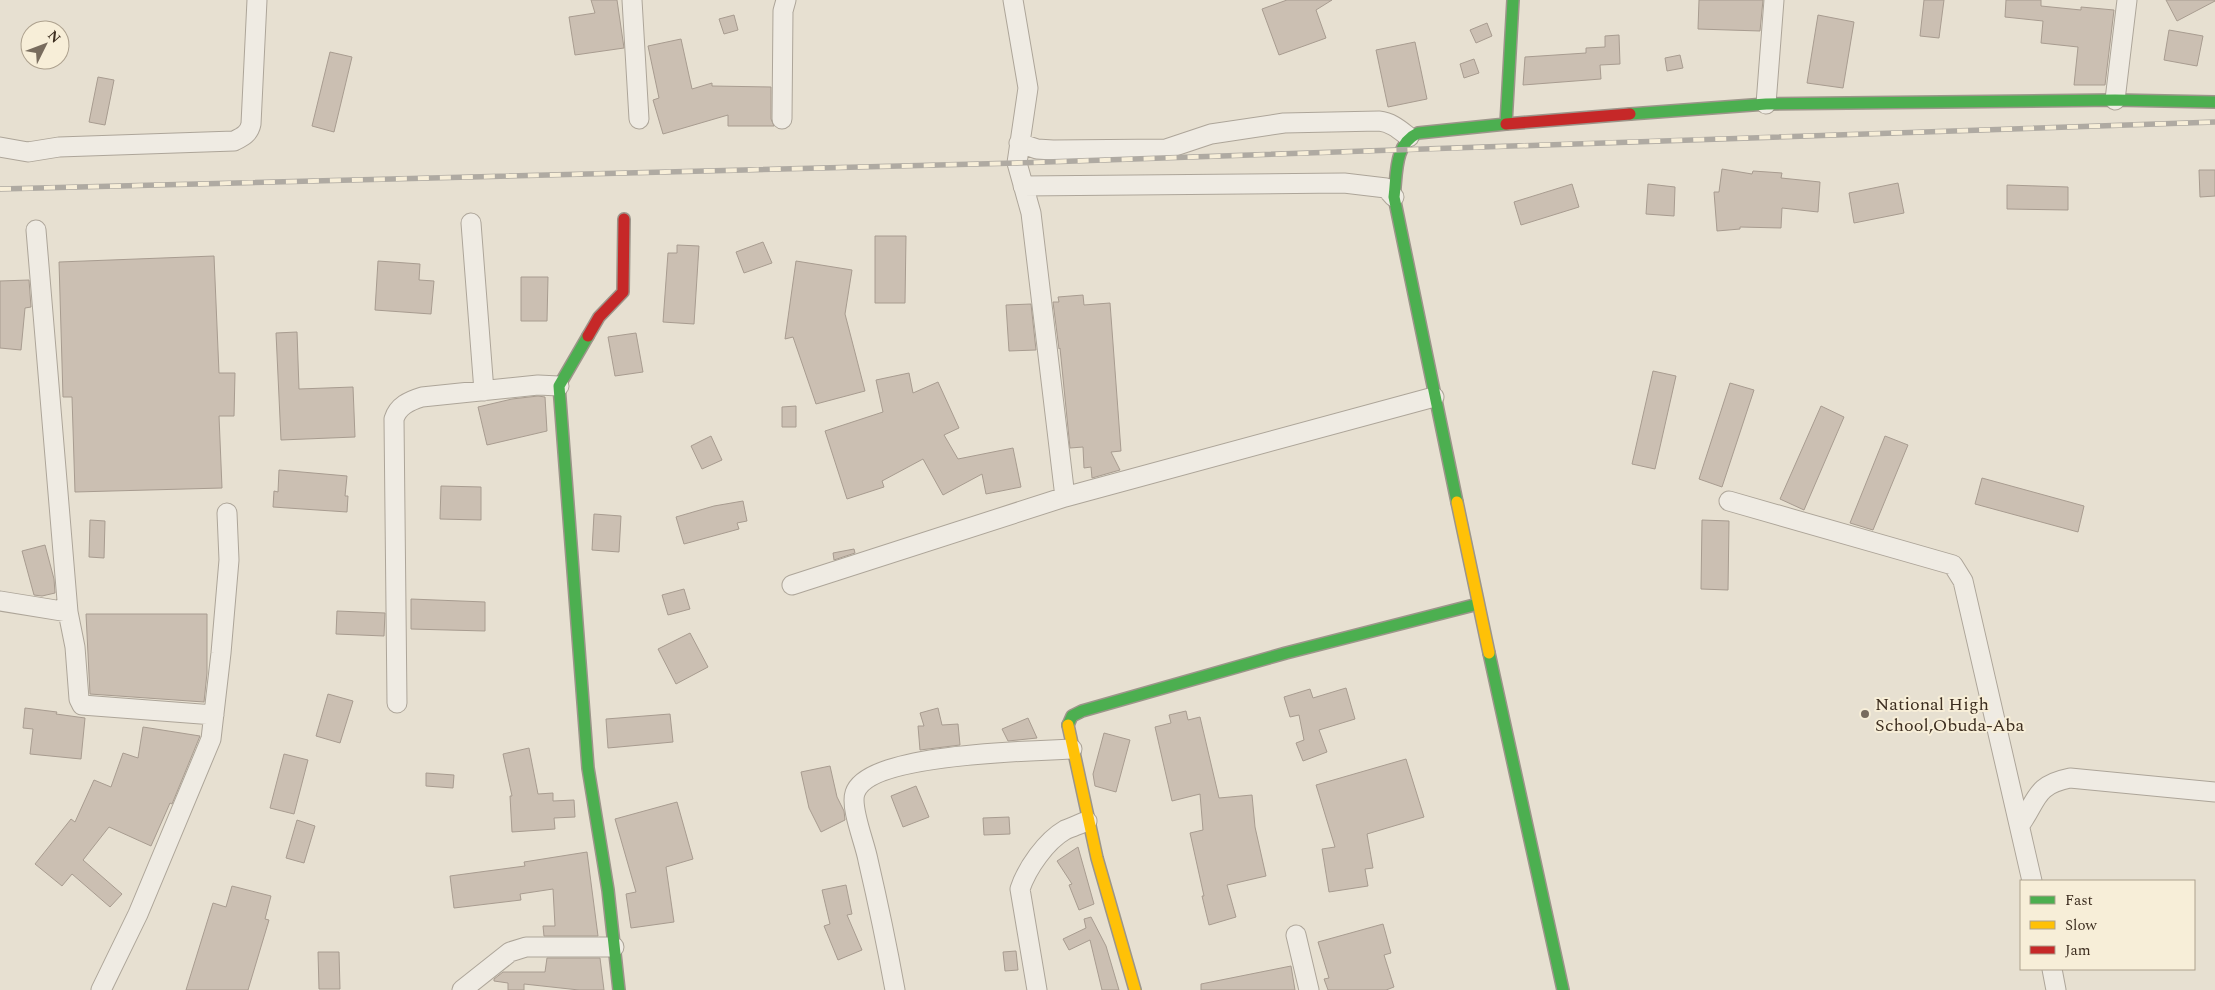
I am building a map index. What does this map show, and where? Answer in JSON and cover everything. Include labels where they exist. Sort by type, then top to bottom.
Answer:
[{"type":"street","points":[[0,147],[28,152],[60,147],[234,141],[243,137],[250,130],[251,124],[257,0]]},
{"type":"street","points":[[632,0],[639,120]]},
{"type":"street","points":[[782,119],[783,11],[786,0]]},
{"type":"street","points":[[1013,0],[1028,88],[1028,99],[1019,143],[1017,164],[1031,213],[1065,497]]},
{"type":"street","points":[[1506,124],[1513,0]]},
{"type":"street","points":[[1766,104],[1774,0]]},
{"type":"street","points":[[2115,100],[2127,0]]},
{"type":"street","points":[[1563,990],[1478,604],[1394,196],[1404,142],[1409,137],[1418,133],[1506,124],[1766,104],[2115,100],[2215,102]]},
{"type":"street","points":[[1019,143],[1037,149],[1053,150],[1166,149],[1210,134],[1284,123],[1378,121],[1386,121],[1409,137]]},
{"type":"street","points":[[1023,186],[1344,183],[1386,188],[1394,196]]},
{"type":"street","points":[[619,990],[608,890],[588,768],[558,386],[600,317],[623,292],[624,219]]},
{"type":"street","points":[[471,223],[484,390]]},
{"type":"street","points":[[36,230],[68,612],[76,647],[79,699],[82,705],[214,715]]},
{"type":"street","points":[[397,703],[394,419],[396,412],[411,400],[484,390],[538,385],[558,386]]},
{"type":"street","points":[[792,586],[1065,497],[1434,397]]},
{"type":"street","points":[[1729,501],[1952,565],[1963,581],[2032,880]]},
{"type":"street","points":[[101,990],[138,914],[207,754],[211,739],[229,560],[227,513]]},
{"type":"street","points":[[0,602],[68,612]]},
{"type":"street","points":[[1134,990],[1108,904],[1087,821],[1068,723],[1072,716],[1082,711],[1286,653],[1478,604]]},
{"type":"street","points":[[895,990],[868,857],[855,815],[855,793],[860,786],[866,778],[890,768],[954,756],[1072,749]]},
{"type":"street","points":[[2020,825],[2031,810],[2041,789],[2053,781],[2070,778],[2215,792]]},
{"type":"street","points":[[1037,990],[1020,889],[1026,872],[1041,852],[1064,831],[1087,821]]},
{"type":"street","points":[[1296,935],[1309,990]]},
{"type":"street","points":[[462,990],[510,952],[526,947],[614,947]]},
{"type":"street","points":[[2052,970],[2056,990]]},
{"type":"building","points":[[591,0],[617,0],[624,48],[575,55],[569,17],[595,13]]},
{"type":"building","points":[[1287,0],[1332,0],[1316,10],[1326,38],[1279,55],[1262,9]]},
{"type":"building","points":[[1699,0],[1763,0],[1760,31],[1698,29]]},
{"type":"building","points":[[1924,0],[1944,0],[1939,38],[1920,36]]},
{"type":"building","points":[[2006,0],[2041,0],[2041,6],[2081,10],[2081,7],[2114,10],[2105,85],[2074,85],[2078,47],[2041,43],[2043,21],[2005,17]]},
{"type":"building","points":[[2166,0],[2215,0],[2215,1],[2177,21]]},
{"type":"building","points":[[734,15],[738,30],[724,34],[719,19]]},
{"type":"building","points":[[1818,15],[1854,22],[1843,88],[1807,83]]},
{"type":"building","points":[[1487,23],[1492,36],[1476,43],[1470,30]]},
{"type":"building","points":[[2169,30],[2203,36],[2197,66],[2164,60]]},
{"type":"building","points":[[1619,35],[1620,64],[1600,65],[1601,79],[1523,85],[1525,57],[1586,53],[1586,48],[1605,47],[1605,36]]},
{"type":"building","points":[[681,39],[692,89],[712,83],[712,86],[771,87],[771,119],[774,126],[728,126],[728,115],[663,134],[653,100],[659,98],[648,46]]},
{"type":"building","points":[[1415,42],[1427,99],[1388,107],[1376,50]]},
{"type":"building","points":[[330,52],[352,57],[334,132],[312,126]]},
{"type":"building","points":[[1680,55],[1683,68],[1667,71],[1665,58]]},
{"type":"building","points":[[1474,59],[1479,73],[1464,78],[1460,64]]},
{"type":"building","points":[[98,77],[114,80],[105,125],[89,122]]},
{"type":"building","points":[[1722,169],[1752,174],[1753,171],[1782,173],[1781,178],[1820,182],[1818,212],[1782,208],[1781,228],[1740,227],[1740,229],[1717,231],[1714,192],[1719,192]]},
{"type":"building","points":[[2199,170],[2215,170],[2215,196],[2200,197]]},
{"type":"building","points":[[1898,183],[1904,213],[1854,223],[1849,193]]},
{"type":"building","points":[[1572,184],[1579,207],[1521,225],[1514,202]]},
{"type":"building","points":[[1648,184],[1675,187],[1674,216],[1646,214]]},
{"type":"building","points":[[2007,185],[2068,187],[2068,210],[2007,209]]},
{"type":"building","points":[[875,236],[906,236],[905,303],[875,303]]},
{"type":"building","points":[[763,242],[772,263],[744,273],[736,252]]},
{"type":"building","points":[[677,245],[699,246],[694,324],[663,322],[668,253],[677,253]]},
{"type":"building","points":[[214,256],[219,373],[235,373],[234,416],[219,416],[222,488],[75,492],[72,397],[63,397],[59,262]]},
{"type":"building","points":[[378,261],[420,264],[419,280],[434,281],[431,314],[375,310]]},
{"type":"building","points":[[796,261],[852,270],[845,314],[865,391],[816,404],[793,337],[785,339]]},
{"type":"building","points":[[521,277],[548,277],[547,321],[521,321]]},
{"type":"building","points":[[29,280],[31,307],[25,308],[21,350],[0,348],[0,281]]},
{"type":"building","points":[[1083,295],[1084,305],[1110,303],[1121,451],[1111,452],[1120,470],[1092,478],[1091,467],[1084,468],[1083,447],[1070,448],[1060,348],[1053,302],[1059,302],[1058,297]]},
{"type":"building","points":[[1031,304],[1036,350],[1009,351],[1006,305]]},
{"type":"building","points":[[297,332],[299,389],[353,387],[355,437],[281,440],[276,333]]},
{"type":"building","points":[[636,333],[643,372],[615,376],[608,337]]},
{"type":"building","points":[[1653,371],[1676,376],[1655,469],[1632,464]]},
{"type":"building","points":[[909,373],[913,393],[938,382],[959,428],[944,435],[958,459],[1013,448],[1021,487],[986,494],[982,474],[943,495],[923,459],[882,481],[884,487],[847,499],[825,431],[883,412],[876,380]]},
{"type":"building","points":[[1730,383],[1754,390],[1722,487],[1699,479]]},
{"type":"building","points":[[545,397],[547,431],[487,445],[478,407],[512,399]]},
{"type":"building","points":[[796,406],[796,427],[782,427],[782,407]]},
{"type":"building","points":[[1821,406],[1844,417],[1804,510],[1780,499]]},
{"type":"building","points":[[711,436],[722,460],[702,469],[691,446]]},
{"type":"building","points":[[1885,436],[1908,445],[1873,530],[1850,523]]},
{"type":"building","points":[[279,470],[347,476],[345,496],[348,496],[347,512],[273,507],[274,491],[278,492]]},
{"type":"building","points":[[1982,478],[2084,506],[2078,532],[1975,504]]},
{"type":"building","points":[[441,486],[481,487],[481,520],[440,519]]},
{"type":"building","points":[[743,501],[747,521],[737,523],[739,529],[684,544],[676,517],[714,506]]},
{"type":"building","points":[[594,514],[621,516],[619,552],[592,550]]},
{"type":"building","points":[[90,520],[105,521],[104,558],[89,557]]},
{"type":"building","points":[[1702,520],[1729,521],[1728,590],[1701,589]]},
{"type":"building","points":[[45,545],[54,579],[55,593],[42,596],[34,595],[22,551]]},
{"type":"building","points":[[854,549],[855,553],[834,560],[833,553]]},
{"type":"building","points":[[684,589],[690,609],[668,615],[662,595]]},
{"type":"building","points":[[411,599],[485,602],[485,631],[411,629]]},
{"type":"building","points":[[337,611],[385,613],[384,636],[336,634]]},
{"type":"building","points":[[86,614],[207,614],[207,673],[204,702],[90,694]]},
{"type":"building","points":[[690,633],[708,667],[676,684],[658,649]]},
{"type":"building","points":[[1346,688],[1355,719],[1319,730],[1327,752],[1303,761],[1296,743],[1304,740],[1299,715],[1290,717],[1284,697],[1310,689],[1313,698]]},
{"type":"building","points":[[328,694],[353,701],[340,743],[316,736]]},
{"type":"building","points":[[25,708],[85,718],[81,759],[30,754],[33,729],[23,728]]},
{"type":"building","points":[[938,708],[942,725],[958,724],[960,745],[920,750],[918,726],[924,726],[920,713]]},
{"type":"building","points":[[1186,711],[1188,720],[1200,717],[1219,798],[1252,795],[1255,827],[1266,876],[1227,885],[1236,917],[1209,925],[1190,833],[1203,830],[1200,794],[1172,801],[1155,727],[1171,723],[1169,715]]},
{"type":"building","points":[[670,714],[673,742],[608,748],[606,719]]},
{"type":"building","points":[[1028,718],[1037,738],[1008,741],[1002,729]]},
{"type":"building","points":[[143,727],[200,736],[172,804],[170,803],[151,846],[109,827],[83,860],[122,894],[110,907],[72,874],[62,886],[35,864],[71,819],[75,822],[94,780],[111,787],[123,753],[138,758]]},
{"type":"building","points":[[1104,733],[1130,740],[1116,792],[1095,786],[1093,774]]},
{"type":"building","points":[[529,748],[538,794],[553,793],[553,801],[574,800],[575,817],[554,818],[555,829],[512,832],[510,796],[512,796],[503,754]]},
{"type":"building","points":[[284,754],[308,760],[294,814],[270,808]]},
{"type":"building","points":[[1406,759],[1424,817],[1367,834],[1373,868],[1365,869],[1368,886],[1329,892],[1322,849],[1335,847],[1316,785]]},
{"type":"building","points":[[830,766],[837,797],[844,811],[845,820],[821,832],[809,808],[801,772]]},
{"type":"building","points":[[426,773],[454,775],[453,788],[426,786]]},
{"type":"building","points":[[916,786],[929,817],[903,827],[891,796]]},
{"type":"building","points":[[677,802],[693,859],[666,867],[674,922],[631,928],[626,894],[636,892],[615,819]]},
{"type":"building","points":[[1009,817],[1010,834],[984,835],[983,818]]},
{"type":"building","points":[[297,820],[315,826],[304,863],[286,858]]},
{"type":"building","points":[[1078,847],[1094,904],[1079,910],[1069,885],[1072,884],[1057,861]]},
{"type":"building","points":[[587,852],[598,936],[544,936],[543,926],[555,926],[553,889],[520,894],[521,900],[454,908],[450,876],[525,866],[524,862]]},
{"type":"building","points":[[846,885],[852,914],[847,915],[862,950],[838,960],[824,926],[830,924],[822,890]]},
{"type":"building","points":[[232,886],[271,896],[265,919],[269,920],[248,990],[186,990],[213,903],[226,907]]},
{"type":"building","points":[[1091,917],[1106,946],[1119,990],[1102,990],[1090,940],[1069,950],[1063,939],[1086,928],[1084,919]]},
{"type":"building","points":[[1383,924],[1391,953],[1384,955],[1394,987],[1386,990],[1328,990],[1324,979],[1329,978],[1318,942]]},
{"type":"building","points":[[1016,951],[1018,970],[1005,971],[1003,952]]},
{"type":"building","points":[[318,952],[339,952],[340,989],[319,989]]},
{"type":"building","points":[[547,958],[600,958],[604,990],[579,990],[524,984],[524,990],[508,990],[508,983],[494,981],[503,972],[545,972]]},
{"type":"building","points":[[1291,966],[1295,990],[1201,990],[1201,984]]},
{"type":"railway","points":[[0,189],[1017,163],[2215,122]]},
{"type":"traffic: fast","points":[[1457,502],[1394,197],[1398,160],[1405,144],[1418,133],[1506,124],[1513,0]]},
{"type":"traffic: fast","points":[[1630,114],[1766,104],[2115,100],[2215,102]]},
{"type":"traffic: fast","points":[[588,336],[559,386],[588,768],[608,890],[619,990]]},
{"type":"traffic: fast","points":[[1068,725],[1072,716],[1082,711],[1286,653],[1478,604]]},
{"type":"traffic: fast","points":[[1489,653],[1563,990]]},
{"type":"traffic: slow","points":[[1457,502],[1489,653]]},
{"type":"traffic: slow","points":[[1068,725],[1097,858],[1135,990]]},
{"type":"traffic: jam","points":[[1506,124],[1630,114]]},
{"type":"traffic: jam","points":[[588,336],[599,317],[623,292],[624,219]]},
{"type":"place","name":"National High School,Obuda-Aba","points":[[1865,714]]}]
